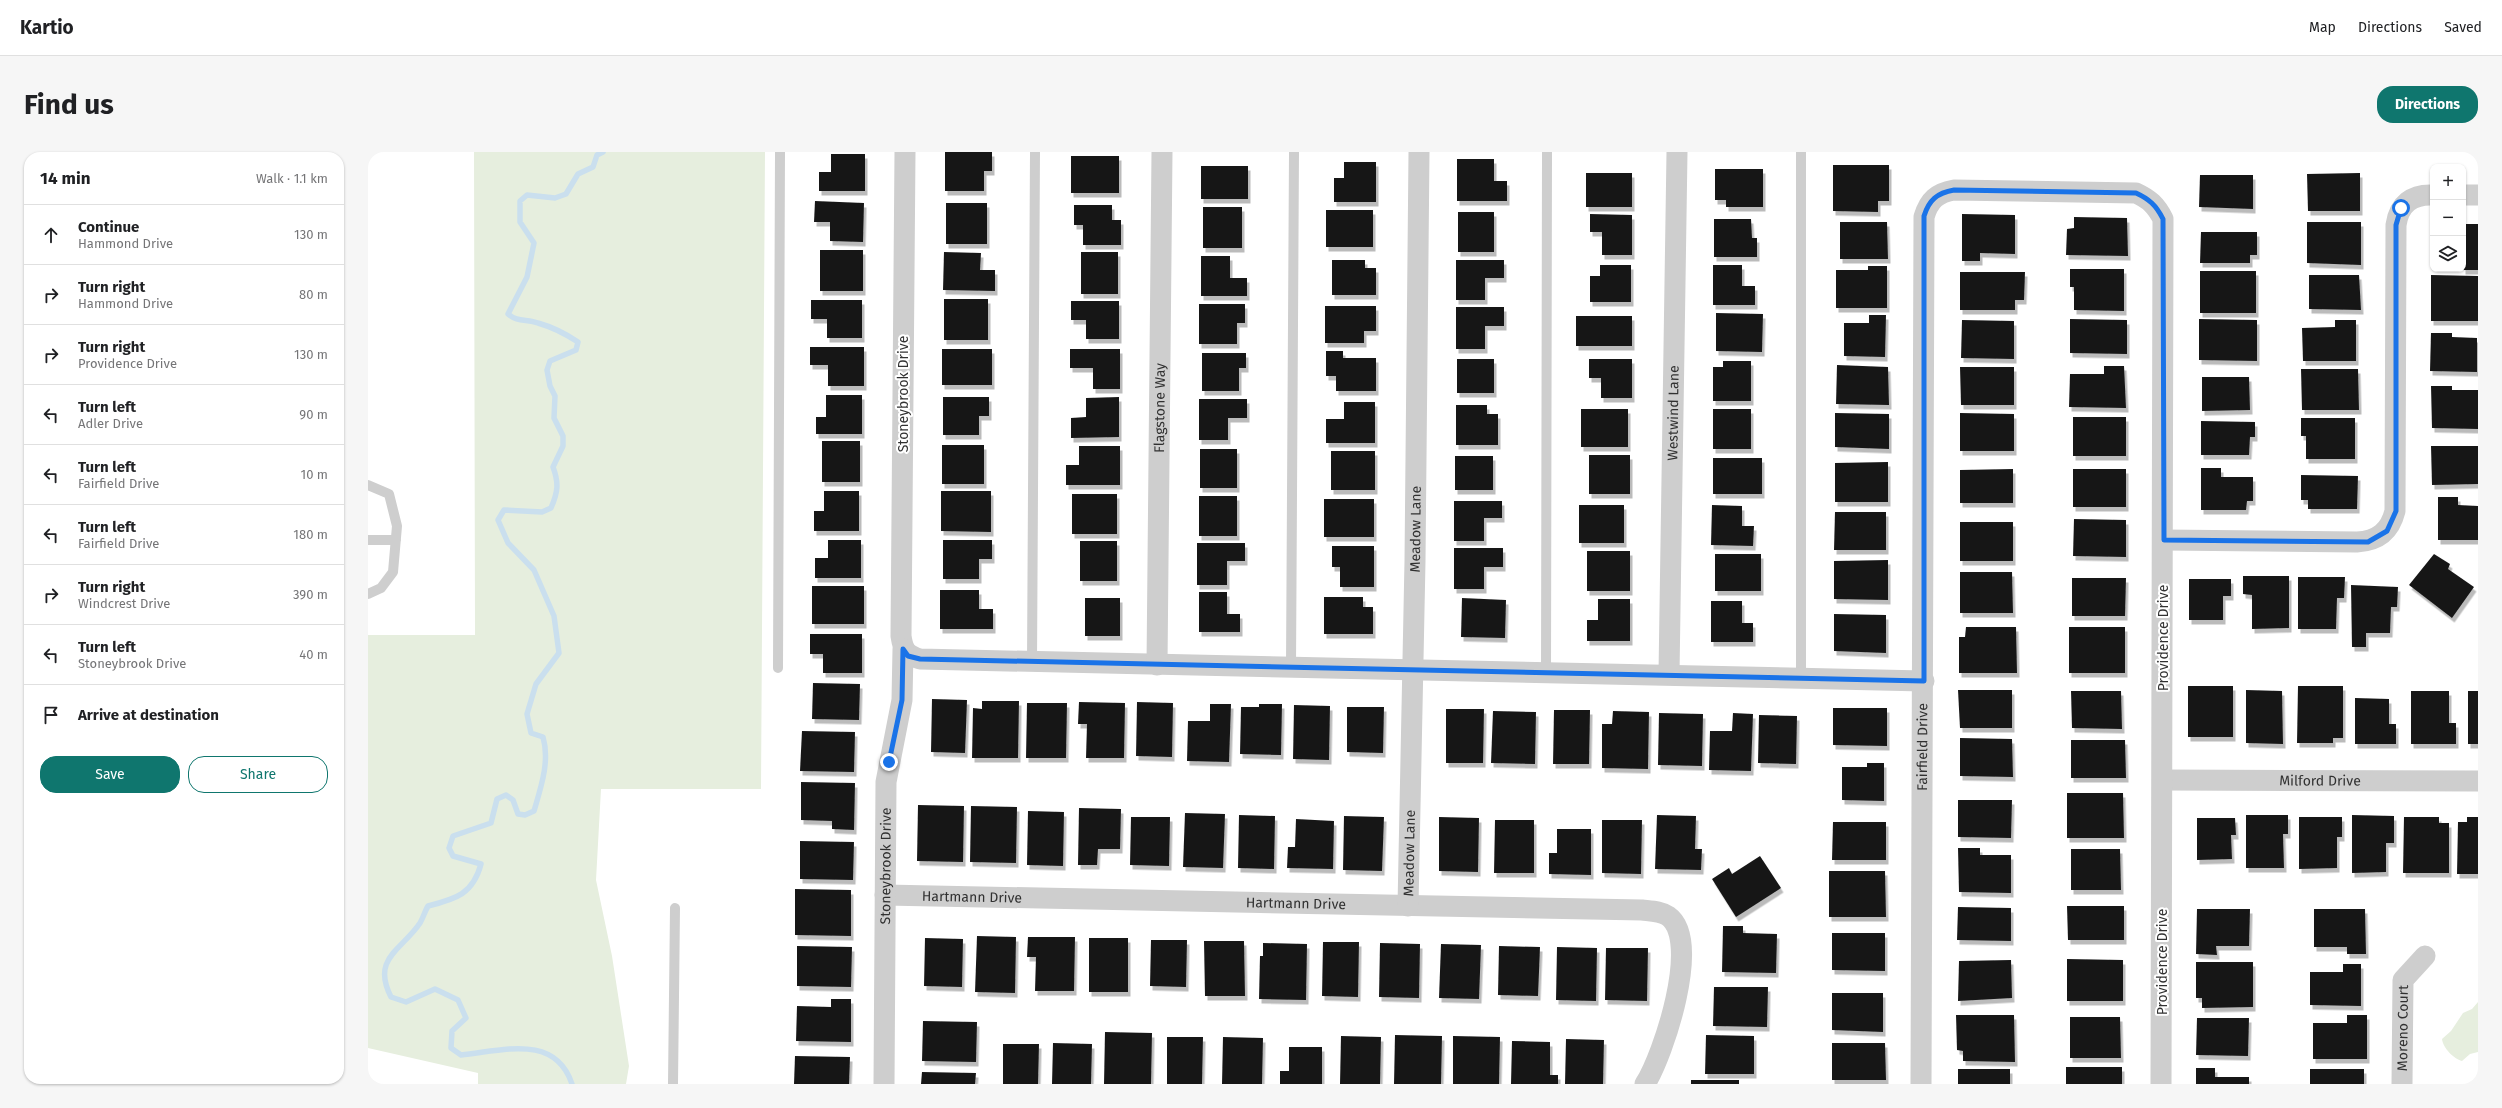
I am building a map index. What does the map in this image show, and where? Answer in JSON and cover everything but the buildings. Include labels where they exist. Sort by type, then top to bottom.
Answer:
[{"type":"street","name":"Stoneybrook Drive","points":[[884,1084],[886,782],[902,700],[905,152]]},
{"type":"street","name":"Flagstone Way","points":[[1157,665],[1162,152]]},
{"type":"street","name":"Meadow Lane","points":[[1408,906],[1413,669],[1419,152]]},
{"type":"street","name":"Westwind Lane","points":[[1669,674],[1677,152]]},
{"type":"street","name":"Fairfield Drive","points":[[1921,1084],[1921,827],[1924,681],[1924,216],[1927,206],[1934,198],[1943,192],[1954,190],[2136,193],[2148,198]]},
{"type":"street","points":[[2164,540],[2368,542],[2387,531],[2396,511],[2396,225],[2401,208],[2408,201],[2415,196],[2430,194]]},
{"type":"street","points":[[2466,195],[2478,196]]},
{"type":"street","name":"Providence Drive","points":[[2148,198],[2157,207],[2163,219],[2164,540],[2162,1084]]},
{"type":"street","points":[[902,643],[908,656],[920,659],[1157,665],[1669,674],[1924,681]]},
{"type":"street","name":"Milford Drive","points":[[2163,780],[2478,781]]},
{"type":"street","name":"Hartmann Drive","points":[[885,895],[1654,911],[1669,917],[1677,927],[1680,951],[1678,984],[1670,1026],[1662,1053],[1645,1084]]},
{"type":"street","name":"Moreno Court","points":[[2402,1084],[2403,980],[2425,956]]},
{"type":"lane","points":[[778,668],[780,152]]},
{"type":"lane","points":[[1032,662],[1035,152]]},
{"type":"lane","points":[[1292,667],[1294,152]]},
{"type":"lane","points":[[1546,672],[1547,152]]},
{"type":"lane","points":[[1801,678],[1802,152]]},
{"type":"lane","points":[[368,485],[389,494],[397,526],[393,572],[381,588],[368,594]]},
{"type":"lane","points":[[368,540],[396,540]]},
{"type":"lane","points":[[673,1084],[675,908]]},
{"type":"green space","points":[[474,152],[765,152],[761,789],[601,789],[596,880],[612,956],[629,1066],[626,1084],[478,1084],[478,1073],[368,1048],[368,635],[475,635]]},
{"type":"green space","points":[[2478,1002],[2478,1052],[2470,1054],[2462,1061],[2449,1053],[2444,1046],[2442,1039],[2451,1031],[2463,1013],[2472,1009]]},
{"type":"waterway","points":[[572,1084],[564,1068],[553,1057],[540,1051],[510,1049],[461,1055],[451,1048],[452,1031],[466,1018],[458,1000],[435,989],[406,1002],[391,997],[386,984],[385,973],[391,956],[420,923],[428,906],[447,901],[462,894],[468,889],[478,874],[481,864],[453,856],[449,848],[453,836],[491,823],[497,799],[506,795],[513,800],[518,814],[525,815],[534,811],[539,793],[544,774],[546,755],[545,746],[543,737],[531,733],[527,714],[536,684],[559,653],[554,616],[534,570],[508,543],[498,520],[504,510],[542,512],[551,508],[557,488],[553,467],[563,446],[563,436],[554,418],[555,396],[550,386],[547,370],[550,361],[576,350],[578,342],[548,327],[511,317],[508,314],[527,277],[534,243],[520,222],[520,201],[527,195],[555,198],[566,194],[578,174],[593,167],[597,155],[603,152]]},
{"type":"route","points":[[889,762],[902,700],[904,664],[903,649],[908,656],[920,659],[1157,665],[1669,674],[1924,681],[1924,216],[1927,206],[1934,198],[1943,192],[1954,190],[2136,193],[2148,198],[2157,207],[2163,219],[2164,540],[2368,542],[2378,538],[2387,531],[2393,522],[2396,511],[2396,225],[2401,208]]}]
